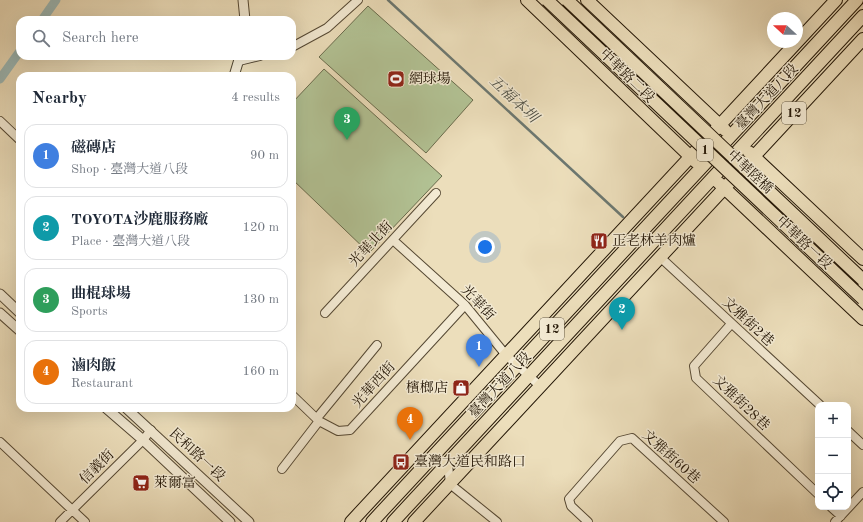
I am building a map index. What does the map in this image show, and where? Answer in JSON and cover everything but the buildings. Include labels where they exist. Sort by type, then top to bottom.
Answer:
[{"type":"main road","name":"中華路二段","points":[[527,0],[707,172]]},
{"type":"main road","name":"中華陸橋","points":[[547,0],[863,299]]},
{"type":"main road","name":"中華陸橋","points":[[567,0],[863,280]]},
{"type":"main road","name":"中華路二段","points":[[587,0],[737,140]]},
{"type":"main road","name":"臺灣大道八段","points":[[352,522],[836,0]]},
{"type":"main road","name":"臺灣大道八段","points":[[724,188],[737,140],[857,0]]},
{"type":"main road","name":"臺灣大道八段","points":[[372,522],[518,366],[737,140],[863,16]]},
{"type":"main road","name":"臺灣大道八段","points":[[414,522],[863,39]]},
{"type":"main road","name":"臺灣大道八段","points":[[690,156],[737,140]]},
{"type":"main road","name":"中華路一段","points":[[737,140],[863,260]]},
{"type":"main road","name":"臺灣大道八段","points":[[393,522],[529,376],[707,172]]},
{"type":"main road","name":"中華路一段","points":[[707,172],[863,319]]},
{"type":"street","points":[[243,0],[245,16]]},
{"type":"street","points":[[296,45],[327,28],[358,0]]},
{"type":"street","points":[[235,72],[240,60]]},
{"type":"street","points":[[0,121],[16,136]]},
{"type":"street","name":"光華北街","points":[[325,313],[436,193]]},
{"type":"street","name":"光華街","points":[[393,240],[465,305],[506,355],[541,387]]},
{"type":"street","name":"文雅街2巷","points":[[660,257],[817,402]]},
{"type":"street","points":[[0,294],[16,309]]},
{"type":"street","name":"光華西街","points":[[296,399],[318,420],[338,431],[350,430],[465,305]]},
{"type":"street","points":[[0,313],[16,327]]},
{"type":"street","name":"文雅街28巷","points":[[731,324],[694,366],[696,378],[815,491]]},
{"type":"street","points":[[282,469],[318,420],[377,345]]},
{"type":"street","name":"民和路一段","points":[[110,412],[230,522]]},
{"type":"street","name":"民和路一段","points":[[130,412],[249,522]]},
{"type":"street","name":"信義街","points":[[60,522],[142,440],[150,430]]},
{"type":"street","points":[[851,434],[863,445]]},
{"type":"street","name":"文雅街60巷","points":[[588,522],[571,506],[569,499],[620,441],[632,438],[724,522]]},
{"type":"street","points":[[0,442],[85,522]]},
{"type":"street","points":[[448,464],[450,484],[497,522]]},
{"type":"street","points":[[833,510],[838,519],[863,492]]},
{"type":"green space","name":"網球場","points":[[368,6],[473,100],[426,153],[319,57]]},
{"type":"green space","points":[[324,69],[442,176],[369,253],[296,183],[296,99]]},
{"type":"waterway","points":[[45,16],[56,0]]},
{"type":"waterway","name":"五福本圳","points":[[388,0],[623,217]]},
{"type":"waterway","points":[[0,79],[16,57]]},
{"type":"place","name":"網球場","points":[[396,79]]},
{"type":"place","name":"曲棍球場","points":[[347,140]]},
{"type":"place","name":"正老林羊肉爐","points":[[599,241]]},
{"type":"place","name":"TOYOTA沙鹿服務廠","points":[[622,330]]},
{"type":"place","name":"磁磚店","points":[[479,367]]},
{"type":"place","name":"檳榔店","points":[[461,388]]},
{"type":"place","name":"滷肉飯","points":[[410,440]]},
{"type":"place","name":"臺灣大道民和路口","points":[[401,462]]},
{"type":"place","name":"萊爾富","points":[[141,483]]}]
